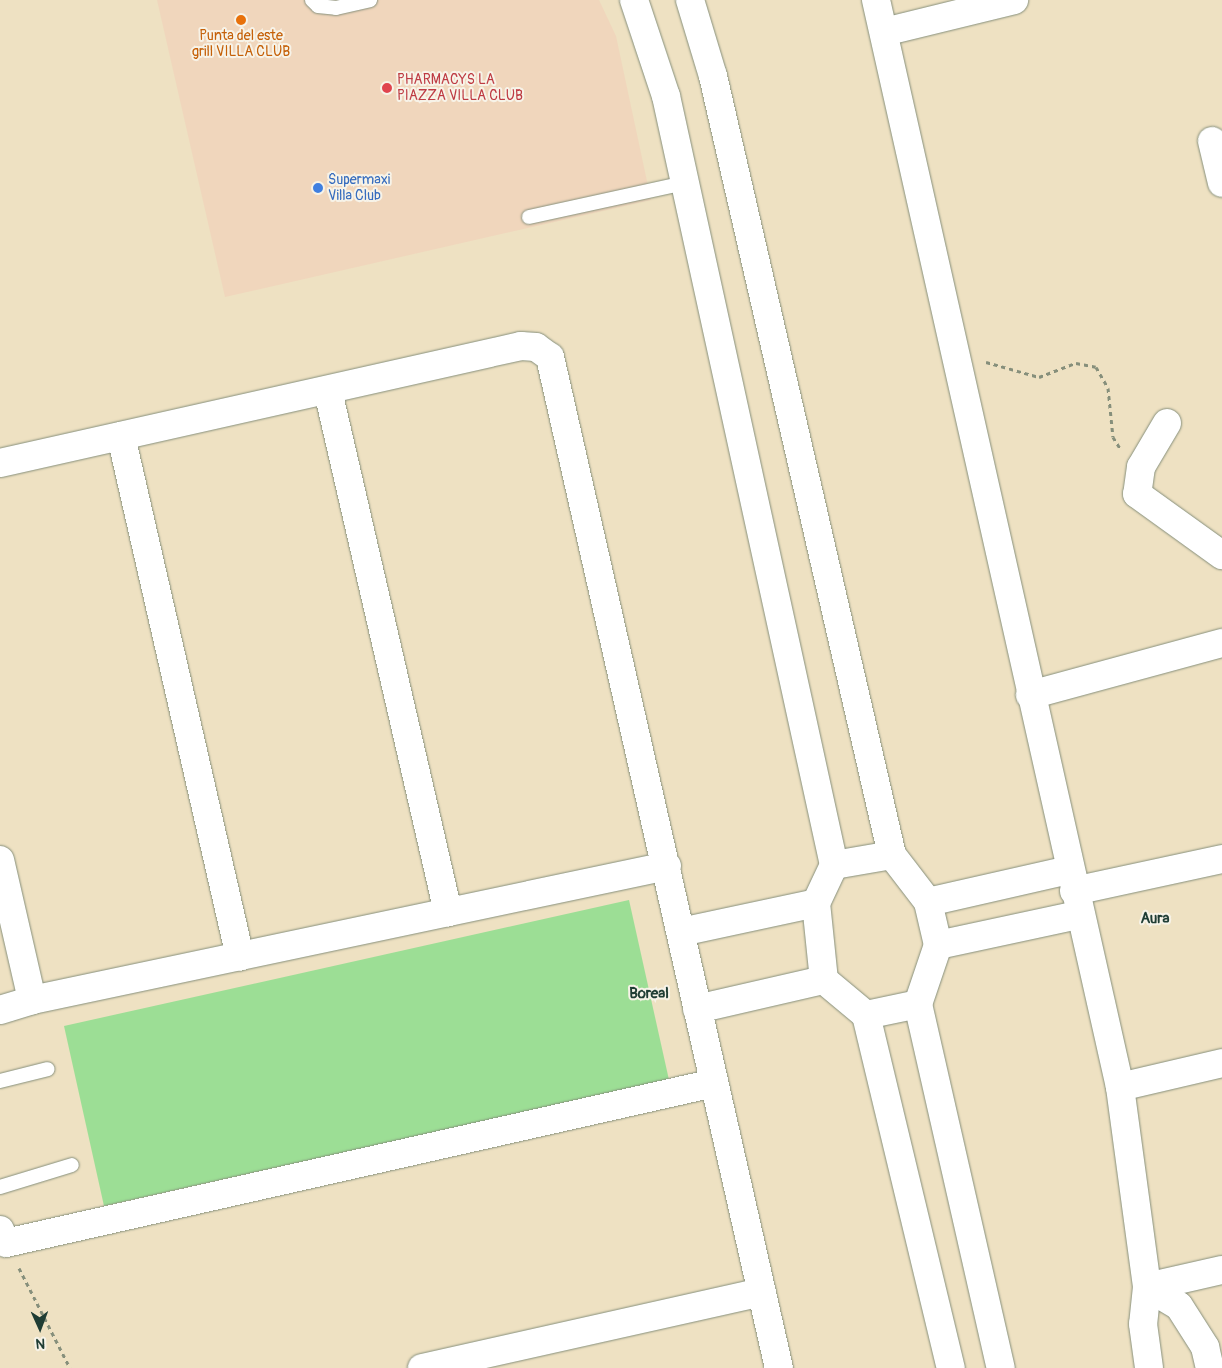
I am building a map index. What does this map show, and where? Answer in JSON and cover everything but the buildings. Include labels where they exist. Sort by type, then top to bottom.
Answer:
[{"type":"street","points":[[634,0],[666,96],[834,865],[816,904],[824,980],[866,1015],[951,1368]]},
{"type":"street","points":[[690,0],[713,76],[892,855],[928,902],[938,945],[918,1004],[1001,1368]]},
{"type":"street","points":[[876,0],[1074,892],[1120,1087],[1148,1287],[1143,1324],[1149,1368]]},
{"type":"street","points":[[884,32],[1014,0]]},
{"type":"street","points":[[1212,141],[1222,183]]},
{"type":"street","points":[[0,463],[328,391],[521,346],[536,347],[550,356],[667,866],[697,1010],[779,1368]]},
{"type":"street","points":[[328,391],[448,912]]},
{"type":"street","points":[[1167,423],[1141,467],[1137,494],[1222,555]]},
{"type":"street","points":[[121,436],[240,956]]},
{"type":"street","points":[[1030,695],[1222,643]]},
{"type":"street","points":[[834,865],[892,855]]},
{"type":"street","points":[[938,945],[1074,892],[1222,858]]},
{"type":"street","points":[[0,860],[32,1000]]},
{"type":"street","points":[[0,1010],[32,1000],[667,866]]},
{"type":"street","points":[[928,902],[1074,892]]},
{"type":"street","points":[[681,932],[816,904]]},
{"type":"street","points":[[697,1010],[824,980]]},
{"type":"street","points":[[866,1015],[918,1004]]},
{"type":"street","points":[[1120,1087],[1222,1063]]},
{"type":"street","points":[[3,1236],[714,1083]]},
{"type":"street","points":[[1148,1287],[1222,1270]]},
{"type":"street","points":[[1148,1287],[1179,1306],[1205,1347],[1210,1368]]},
{"type":"street","points":[[422,1368],[762,1292]]},
{"type":"lane","points":[[312,0],[318,6],[336,8],[370,0]]},
{"type":"lane","points":[[528,217],[685,183]]},
{"type":"lane","points":[[0,1081],[48,1070]]},
{"type":"lane","points":[[0,1187],[72,1165]]},
{"type":"path","points":[[954,349],[1039,377],[1076,363],[1096,366],[1108,388],[1113,437],[1141,467]]},
{"type":"path","points":[[3,1236],[70,1368]]},
{"type":"shaded area","points":[[157,0],[599,0],[616,36],[651,200],[225,297]]},
{"type":"green space","points":[[629,900],[669,1080],[104,1206],[64,1026]]},
{"type":"place","name":"Punta del este grill VILLA CLUB","points":[[241,20]]},
{"type":"place","name":"PHARMACYS LA PIAZZA VILLA CLUB","points":[[387,88]]},
{"type":"place","name":"Supermaxi Villa Club","points":[[318,188]]},
{"type":"district","name":"Aura","points":[[1155,919]]},
{"type":"district","name":"Boreal","points":[[649,994]]}]
